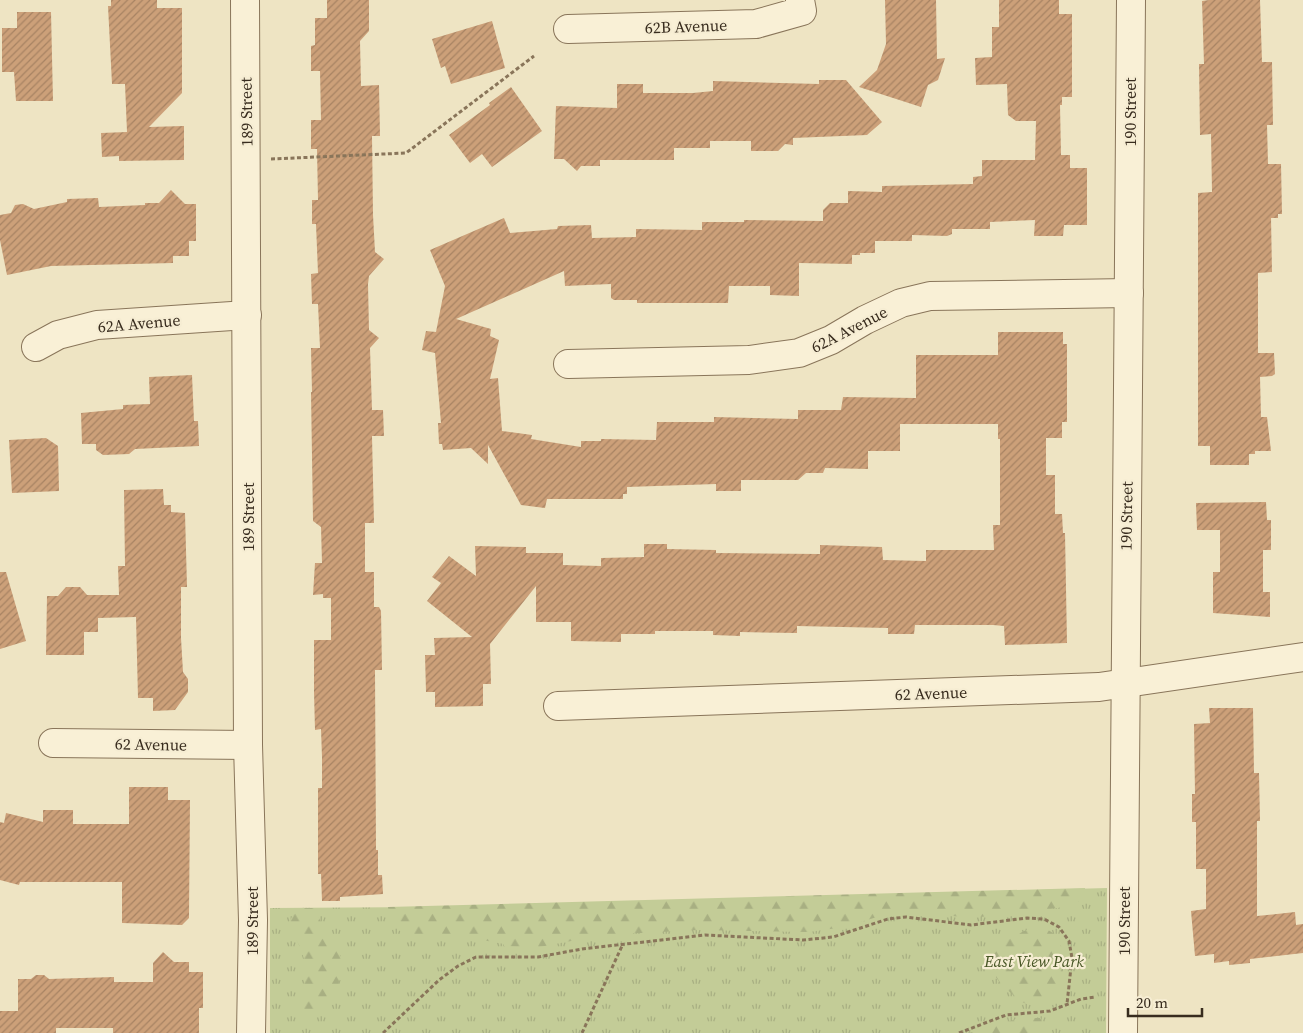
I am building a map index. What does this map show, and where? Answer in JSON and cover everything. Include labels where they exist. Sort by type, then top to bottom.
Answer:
[{"type":"street","name":"189 Street","points":[[245,0],[248,745],[253,920],[251,1033]]},
{"type":"street","name":"190 Street","points":[[1123,1033],[1131,0]]},
{"type":"street","name":"62B Avenue","points":[[568,29],[756,24],[801,6]]},
{"type":"street","name":"62A Avenue","points":[[568,364],[749,360],[800,354],[902,303],[930,296],[1129,293]]},
{"type":"street","name":"62A Avenue","points":[[36,347],[58,335],[97,325],[247,315]]},
{"type":"street","name":"62 Avenue","points":[[558,706],[1125,684],[1303,657]]},
{"type":"street","name":"62 Avenue","points":[[53,743],[248,745]]},
{"type":"path","points":[[268,159],[406,153],[534,56]]},
{"type":"path","points":[[383,1033],[439,980],[458,966],[476,957],[538,957],[705,935],[803,940],[833,937],[888,919],[906,917],[971,925],[1026,918],[1044,919],[1059,927],[1069,941],[1072,958],[1067,1004]]},
{"type":"path","points":[[582,1033],[622,945]]},
{"type":"path","points":[[959,1033],[1006,1015],[1050,1011],[1067,1004],[1096,997]]},
{"type":"green space","points":[[1085,888],[1085,898],[1070,906],[971,918],[900,910],[844,927],[809,932],[699,930],[603,935],[534,948],[504,946],[504,944],[449,934],[406,934],[395,926],[388,907]]},
{"type":"green space","name":"East View Park","points":[[1107,888],[1106,1033],[270,1033],[270,908],[430,907]]},
{"type":"green space","points":[[297,908],[316,908],[319,918],[334,942],[341,959],[339,982],[333,997],[319,1011],[312,1015],[304,1016],[299,1016],[298,1006],[305,977],[305,963],[295,936],[288,924]]},
{"type":"green space","points":[[1026,925],[1045,928],[1051,932],[1060,943],[1062,950],[1063,969],[1060,992],[1053,999],[1036,1004],[1026,1004],[1020,1001],[1005,988],[995,976],[989,954],[1009,939],[1030,928]]},
{"type":"green space","points":[[1021,1018],[1041,1018],[1045,1033],[969,1033]]},
{"type":"building","points":[[111,0],[157,0],[157,8],[182,8],[182,93],[149,127],[184,126],[184,160],[119,161],[119,156],[102,157],[101,133],[127,132],[125,84],[112,84],[108,6],[111,6]]},
{"type":"building","points":[[327,0],[369,0],[369,31],[360,41],[361,86],[379,85],[380,136],[372,136],[373,215],[375,252],[384,259],[369,276],[368,284],[369,330],[379,338],[370,348],[372,410],[383,410],[384,436],[372,436],[374,523],[365,523],[365,572],[374,572],[374,607],[379,607],[381,611],[382,670],[375,670],[376,850],[378,850],[378,875],[382,875],[383,894],[340,897],[340,901],[322,901],[321,874],[318,874],[318,788],[322,788],[322,757],[321,729],[315,730],[314,692],[314,640],[331,640],[331,598],[323,598],[323,594],[313,595],[315,563],[322,563],[321,527],[313,521],[311,392],[311,348],[320,348],[318,304],[312,304],[311,274],[318,273],[316,224],[312,224],[312,200],[318,200],[317,149],[311,149],[311,120],[321,120],[320,71],[311,71],[311,46],[315,45],[315,18],[327,18]]},
{"type":"building","points":[[885,0],[936,0],[937,59],[945,58],[938,80],[928,85],[921,107],[859,87],[877,70],[886,44]]},
{"type":"building","points":[[999,0],[1059,0],[1059,14],[1072,14],[1072,97],[1062,97],[1062,105],[1060,105],[1061,155],[1070,155],[1070,168],[1087,168],[1087,225],[1064,225],[1063,236],[1034,236],[1035,220],[990,222],[990,229],[952,229],[952,234],[947,236],[912,235],[912,241],[875,241],[875,253],[852,255],[852,264],[799,263],[799,296],[770,295],[770,286],[729,286],[728,303],[637,303],[637,300],[614,300],[611,298],[611,284],[565,286],[564,271],[456,319],[491,329],[490,336],[499,340],[490,379],[498,378],[502,431],[532,435],[531,439],[581,447],[581,441],[601,441],[601,439],[656,440],[657,422],[714,422],[714,417],[798,419],[798,410],[841,410],[843,397],[916,398],[916,355],[998,355],[998,332],[1063,332],[1063,344],[1067,344],[1067,422],[1062,422],[1062,438],[1046,438],[1046,475],[1055,475],[1055,514],[1062,514],[1063,533],[1065,533],[1067,643],[1005,645],[1004,626],[993,625],[915,625],[914,634],[888,634],[888,628],[797,626],[797,633],[740,632],[740,636],[713,635],[713,631],[655,631],[655,634],[621,634],[621,642],[571,641],[571,622],[536,622],[536,586],[490,644],[491,684],[483,684],[483,706],[435,707],[435,692],[426,692],[425,655],[435,655],[434,638],[472,637],[427,601],[441,583],[432,577],[449,556],[476,576],[475,546],[526,547],[526,553],[563,553],[563,565],[601,566],[601,558],[644,557],[644,544],[667,544],[667,549],[716,550],[716,553],[820,554],[820,545],[882,547],[883,560],[926,561],[926,550],[994,550],[993,525],[1000,525],[1000,439],[998,439],[998,424],[900,424],[900,451],[868,451],[868,469],[825,468],[823,473],[806,473],[798,480],[741,480],[741,491],[716,491],[716,484],[627,487],[627,494],[623,494],[623,499],[547,499],[545,508],[521,505],[488,445],[488,464],[471,448],[443,450],[442,444],[439,444],[438,423],[441,423],[435,353],[422,350],[426,331],[436,332],[445,286],[430,250],[504,218],[510,233],[557,229],[558,226],[591,225],[592,238],[636,237],[636,229],[702,230],[702,222],[744,222],[744,220],[823,221],[823,210],[830,203],[848,203],[848,191],[882,192],[882,186],[973,184],[973,177],[982,176],[982,160],[1035,160],[1036,121],[1016,121],[1008,115],[1007,84],[976,85],[975,58],[992,57],[992,27],[999,27]]},
{"type":"building","points":[[1260,0],[1262,62],[1272,62],[1273,125],[1267,125],[1268,164],[1281,164],[1282,214],[1278,214],[1278,218],[1271,218],[1272,272],[1258,273],[1258,353],[1274,353],[1275,374],[1260,377],[1261,417],[1267,417],[1271,451],[1255,451],[1255,454],[1249,454],[1249,465],[1210,465],[1210,446],[1198,446],[1198,193],[1212,192],[1211,134],[1200,135],[1199,64],[1204,64],[1202,1]]},
{"type":"building","points":[[17,12],[51,12],[53,101],[16,101],[14,72],[2,72],[2,28],[17,28]]},
{"type":"building","points":[[492,21],[505,68],[451,84],[445,66],[441,68],[432,39]]},
{"type":"building","points":[[819,80],[846,80],[882,122],[867,135],[793,138],[793,145],[785,144],[778,151],[751,151],[751,141],[710,141],[710,148],[674,148],[674,160],[600,160],[600,166],[581,166],[577,171],[564,159],[554,159],[556,106],[617,108],[617,84],[643,84],[643,93],[693,93],[713,91],[713,81],[819,84]]},
{"type":"building","points":[[511,87],[542,131],[492,167],[482,154],[470,163],[449,135]]},
{"type":"building","points":[[171,190],[185,204],[196,204],[196,241],[189,241],[189,256],[173,256],[173,263],[51,266],[7,275],[0,240],[0,215],[11,213],[15,205],[23,204],[34,209],[67,202],[67,199],[98,198],[99,207],[145,205],[145,203],[159,203]]},
{"type":"building","points":[[192,375],[194,421],[198,421],[199,446],[135,449],[129,454],[103,455],[96,450],[96,444],[82,444],[81,413],[123,409],[123,405],[150,404],[149,377]]},
{"type":"building","points":[[46,438],[58,446],[59,491],[12,493],[9,440]]},
{"type":"building","points":[[163,489],[164,505],[171,505],[171,512],[185,513],[187,587],[181,587],[181,638],[183,672],[188,679],[188,692],[175,710],[153,711],[153,698],[138,698],[136,617],[98,618],[98,632],[84,632],[84,655],[46,655],[47,596],[58,596],[66,587],[80,587],[87,595],[119,595],[118,566],[125,566],[124,490]]},
{"type":"building","points":[[1266,502],[1267,520],[1271,520],[1271,550],[1263,550],[1263,592],[1270,592],[1270,617],[1213,613],[1213,572],[1220,572],[1220,530],[1197,530],[1196,503]]},
{"type":"building","points":[[0,572],[6,572],[26,641],[0,649]]},
{"type":"building","points":[[1209,708],[1253,708],[1254,773],[1259,773],[1260,821],[1257,821],[1257,916],[1295,912],[1296,925],[1303,924],[1303,953],[1250,959],[1250,963],[1229,965],[1229,961],[1214,963],[1214,954],[1195,956],[1191,911],[1206,909],[1206,869],[1196,869],[1196,822],[1192,822],[1192,794],[1195,794],[1194,724],[1210,723]]},
{"type":"building","points":[[129,787],[168,787],[168,800],[190,800],[189,918],[182,925],[122,923],[122,882],[20,882],[19,885],[0,880],[0,822],[4,823],[6,813],[43,822],[43,810],[73,810],[73,824],[129,824]]},
{"type":"building","points":[[163,952],[174,962],[189,962],[189,972],[203,972],[203,1008],[199,1008],[199,1033],[113,1033],[113,1028],[56,1028],[56,1033],[0,1033],[0,1011],[18,1011],[18,979],[31,979],[36,975],[44,975],[49,979],[114,977],[114,982],[153,982],[153,963]]}]
